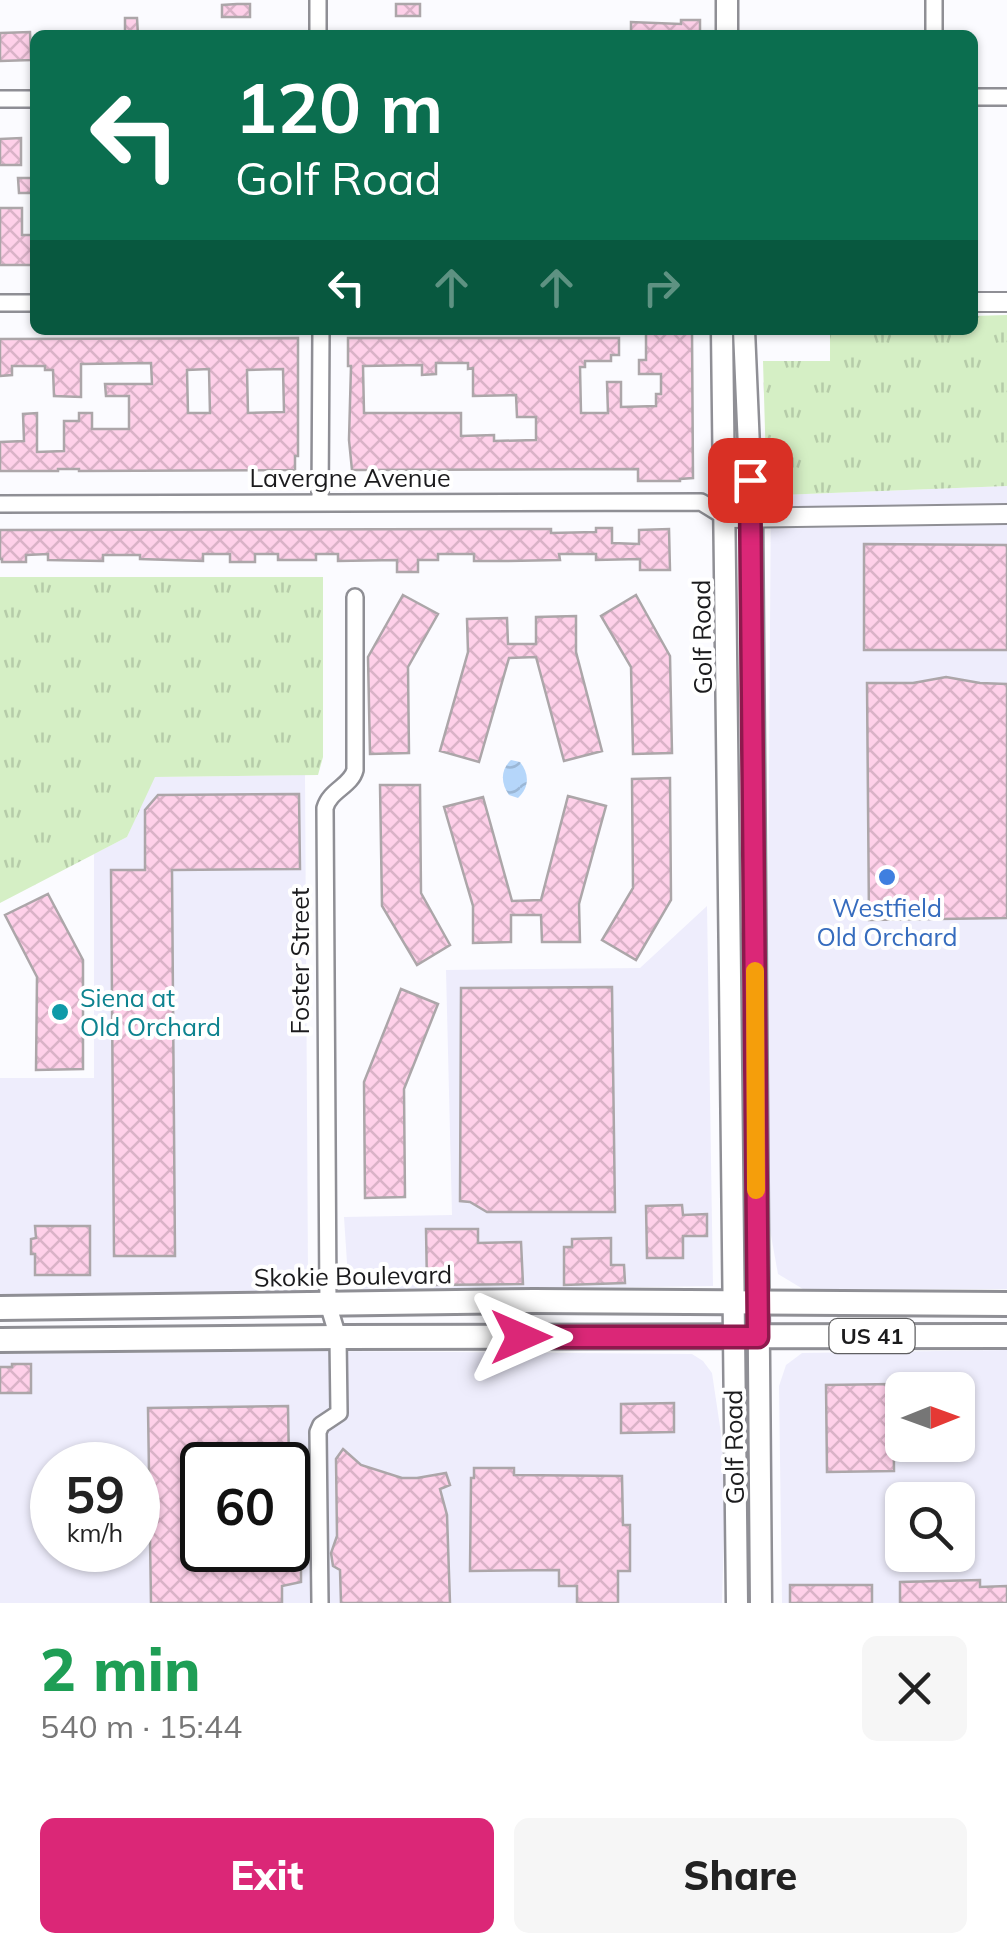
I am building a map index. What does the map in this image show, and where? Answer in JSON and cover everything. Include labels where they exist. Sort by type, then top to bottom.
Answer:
[{"type":"main road","points":[[727,0],[728,30]]},
{"type":"main road","name":"Golf Road","points":[[722,335],[737,1603]]},
{"type":"main road","name":"Golf Road","points":[[744,335],[752,518],[761,1603]]},
{"type":"main road","name":"Skokie Boulevard","points":[[0,1308],[732,1301],[1007,1304]]},
{"type":"main road","name":"US 41","points":[[0,1340],[1007,1336]]},
{"type":"street","points":[[318,0],[318,30]]},
{"type":"street","points":[[934,0],[934,30]]},
{"type":"street","points":[[978,97],[1007,97]]},
{"type":"street","points":[[0,100],[30,99]]},
{"type":"street","points":[[978,302],[1007,302]]},
{"type":"street","points":[[0,303],[30,303]]},
{"type":"street","points":[[320,335],[320,503]]},
{"type":"street","points":[[726,480],[701,502],[726,518],[1007,514]]},
{"type":"street","name":"Lavergne Avenue","points":[[0,504],[701,502]]},
{"type":"street","name":"Foster Street","points":[[320,1603],[318,1432],[321,1425],[339,1413],[338,1337],[328,1304],[324,808],[355,770],[355,597]]},
{"type":"shaded area","name":"Westfield Old Orchard","points":[[771,484],[781,495],[1007,486],[1007,1289],[803,1289],[778,1274],[766,1208]]},
{"type":"shaded area","points":[[305,775],[308,1274],[299,1294],[0,1295],[0,1078],[94,1078],[94,854],[127,837],[154,777]]},
{"type":"shaded area","points":[[707,906],[713,1286],[361,1291],[354,1287],[348,1278],[344,1217],[452,1215],[446,970],[640,968]]},
{"type":"shaded area","points":[[1007,1350],[1007,1603],[782,1603],[779,1386],[786,1365],[802,1353]]},
{"type":"shaded area","points":[[0,1354],[692,1354],[712,1373],[726,1467],[722,1603],[0,1603]]},
{"type":"green space","points":[[1007,315],[1007,486],[781,495],[771,484],[766,465],[763,361],[830,361],[830,335],[978,335],[978,316]]},
{"type":"green space","points":[[0,577],[323,577],[323,757],[318,775],[155,777],[127,837],[0,903]]},
{"type":"water","points":[[511,760],[520,762],[526,775],[525,789],[518,798],[509,795],[503,782],[503,773]]},
{"type":"building","points":[[250,4],[250,17],[222,17],[222,5]]},
{"type":"building","points":[[396,4],[420,4],[420,16],[396,16]]},
{"type":"building","points":[[125,18],[137,18],[138,30],[125,30]]},
{"type":"building","points":[[681,20],[700,20],[700,30],[631,30],[631,22],[681,24]]},
{"type":"building","points":[[30,32],[30,60],[0,61],[0,33]]},
{"type":"building","points":[[21,138],[21,165],[0,165],[0,139]]},
{"type":"building","points":[[18,178],[30,178],[30,193],[19,193]]},
{"type":"building","points":[[0,208],[22,208],[22,235],[30,235],[30,265],[0,265]]},
{"type":"building","points":[[646,335],[692,335],[693,478],[638,481],[638,469],[352,470],[348,338],[619,338],[619,355],[611,355],[611,361],[585,361],[585,367],[580,367],[581,413],[608,413],[607,382],[621,382],[621,407],[656,406],[656,394],[661,394],[661,374],[639,374],[639,360],[646,360]],"holes":[[[436,363],[468,363],[468,369],[473,368],[473,396],[516,395],[517,417],[536,417],[536,440],[494,441],[494,435],[461,436],[461,413],[364,413],[363,366],[422,365],[422,375],[436,374]]]},
{"type":"building","points":[[298,338],[295,470],[0,471],[0,442],[24,441],[23,414],[37,413],[37,452],[64,451],[64,421],[79,421],[79,413],[92,413],[92,429],[129,429],[129,396],[106,396],[105,384],[152,384],[151,363],[81,364],[81,397],[54,396],[53,370],[45,370],[45,366],[12,366],[12,375],[0,376],[0,339]],"holes":[[[209,369],[210,413],[188,413],[187,370]],[[283,369],[284,412],[248,413],[247,370]]]},
{"type":"building","points":[[596,528],[612,528],[612,543],[639,544],[639,530],[669,529],[670,570],[640,570],[640,559],[596,560],[596,554],[559,554],[560,560],[474,561],[474,554],[438,554],[438,560],[418,560],[418,572],[397,572],[397,560],[338,561],[338,554],[316,554],[316,560],[278,560],[278,554],[255,554],[255,562],[230,562],[230,554],[203,554],[203,561],[140,559],[140,555],[103,555],[103,561],[48,560],[48,554],[26,555],[26,562],[0,559],[0,530],[551,529],[551,533],[596,532]]},
{"type":"building","points":[[864,544],[1007,545],[1007,650],[864,650]]},
{"type":"building","points":[[403,595],[438,614],[408,667],[409,753],[370,754],[368,657]]},
{"type":"building","points":[[636,595],[670,656],[672,753],[633,754],[631,667],[601,616]]},
{"type":"building","points":[[576,616],[576,652],[602,751],[564,761],[536,657],[509,658],[479,762],[440,751],[468,652],[467,619],[507,618],[508,644],[536,644],[536,617]]},
{"type":"building","points":[[946,677],[1007,684],[1007,918],[869,920],[867,683],[913,683]]},
{"type":"building","points":[[670,778],[671,900],[636,960],[602,940],[633,888],[632,779]]},
{"type":"building","points":[[380,785],[420,785],[421,893],[450,945],[417,965],[382,906]]},
{"type":"building","points":[[299,794],[300,869],[172,870],[175,1256],[114,1256],[111,870],[145,870],[145,810],[158,795]]},
{"type":"building","points":[[568,796],[606,806],[579,904],[580,942],[542,942],[541,915],[511,915],[511,942],[473,943],[473,906],[444,807],[483,797],[512,901],[541,900]]},
{"type":"building","name":"Siena at Old Orchard","points":[[48,894],[83,960],[83,1069],[36,1070],[37,977],[5,915]]},
{"type":"building","points":[[612,987],[615,1212],[487,1212],[460,1201],[461,988]]},
{"type":"building","points":[[401,989],[438,1004],[404,1089],[405,1197],[365,1198],[364,1082]]},
{"type":"building","points":[[682,1205],[683,1215],[707,1214],[707,1236],[683,1236],[683,1258],[647,1258],[646,1206]]},
{"type":"building","points":[[35,1226],[90,1226],[90,1275],[35,1275],[31,1239],[36,1238]]},
{"type":"building","points":[[426,1229],[478,1229],[478,1243],[521,1242],[523,1284],[427,1285]]},
{"type":"building","points":[[611,1238],[611,1265],[624,1265],[625,1283],[564,1285],[564,1247],[572,1247],[572,1239]]},
{"type":"building","points":[[31,1364],[31,1393],[0,1393],[0,1367]]},
{"type":"building","points":[[885,1384],[885,1462],[894,1462],[894,1471],[827,1472],[826,1385]]},
{"type":"building","points":[[674,1403],[674,1432],[621,1433],[621,1404]]},
{"type":"building","points":[[288,1406],[289,1442],[180,1442],[180,1572],[301,1572],[301,1582],[282,1586],[282,1603],[151,1603],[151,1572],[160,1572],[160,1442],[149,1442],[148,1408]]},
{"type":"building","points":[[343,1449],[361,1465],[402,1478],[446,1473],[450,1485],[440,1489],[447,1515],[450,1603],[341,1603],[340,1570],[333,1566],[331,1553],[337,1536],[336,1459]]},
{"type":"building","points":[[474,1468],[514,1468],[514,1475],[622,1476],[623,1525],[630,1525],[630,1571],[618,1571],[618,1603],[577,1603],[577,1586],[559,1586],[559,1570],[470,1571]]},
{"type":"building","points":[[980,1580],[980,1587],[1007,1586],[1007,1603],[900,1603],[900,1582]]},
{"type":"building","points":[[790,1585],[872,1585],[872,1603],[790,1603]]},
{"type":"slow traffic","points":[[755,971],[756,1190]]},
{"type":"place","name":"Westfield Old Orchard","points":[[887,877]]},
{"type":"place","name":"Siena at Old Orchard","points":[[60,1012]]},
{"type":"route","points":[[521,1337],[758,1337],[750,480]]}]
